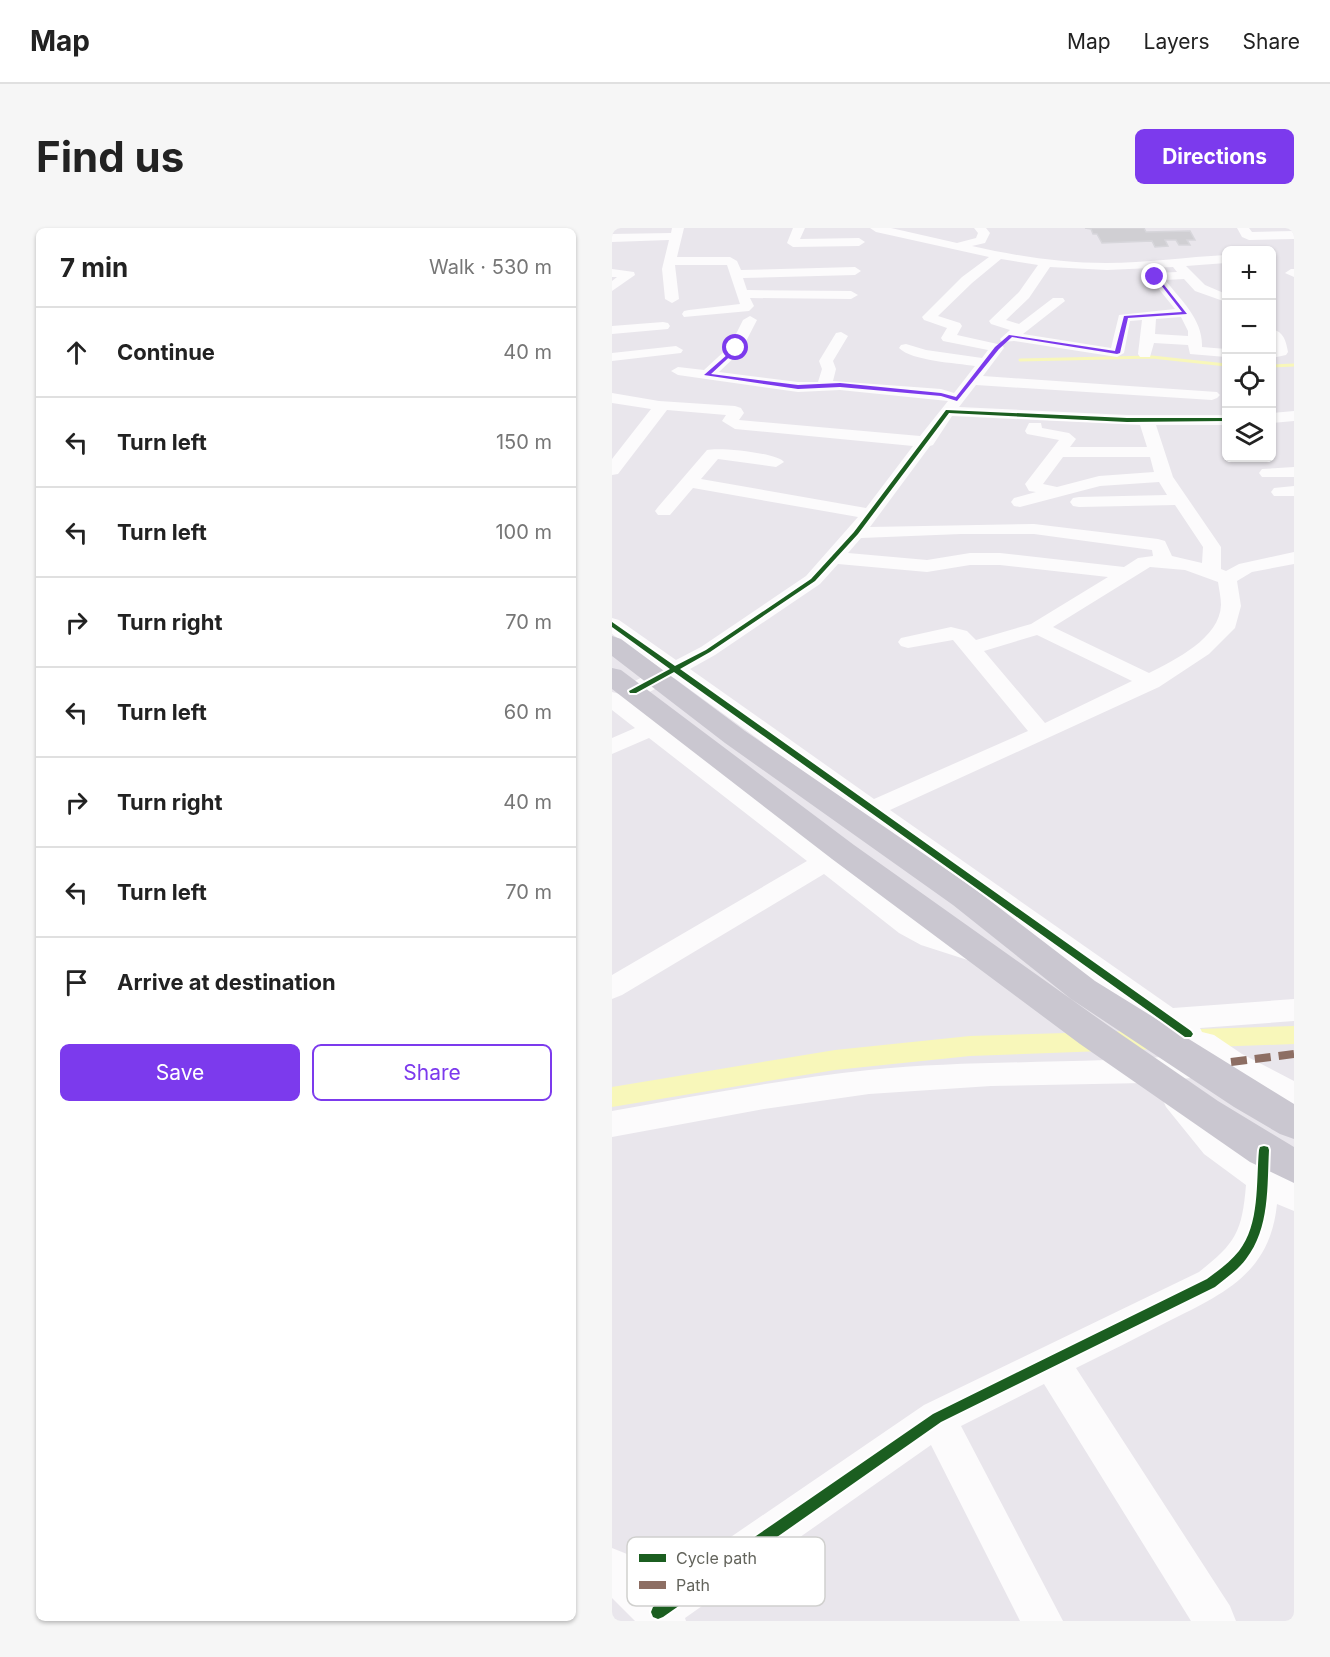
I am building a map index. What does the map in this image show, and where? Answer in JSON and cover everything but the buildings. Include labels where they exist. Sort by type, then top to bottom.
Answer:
[{"type":"highway","points":[[612,644],[638,683],[843,852],[1093,1034],[1174,1051],[1273,1165]]},
{"type":"highway","points":[[638,683],[735,736],[964,897],[1083,990],[1174,1051],[1288,1107]]},
{"type":"street","points":[[799,228],[793,243],[857,257]]},
{"type":"street","points":[[741,294],[850,301],[861,228]]},
{"type":"street","points":[[876,228],[999,255],[1081,266],[1222,259]]},
{"type":"street","points":[[957,247],[981,240],[984,233],[980,228]]},
{"type":"street","points":[[1243,228],[1249,236],[1294,236]]},
{"type":"street","points":[[612,238],[677,232],[668,269],[672,299]]},
{"type":"street","points":[[989,357],[948,338],[955,326],[929,317],[967,280],[999,255]]},
{"type":"street","points":[[735,274],[857,257]]},
{"type":"street","points":[[669,261],[730,261],[733,264],[741,294],[747,306],[689,314]]},
{"type":"street","points":[[1047,262],[1024,296],[996,321],[1016,332],[1117,353],[1124,318],[1185,313]]},
{"type":"street","points":[[1176,263],[1200,288],[1222,296]]},
{"type":"street","points":[[1109,266],[1122,280]]},
{"type":"street","points":[[612,273],[629,275],[612,287]]},
{"type":"street","points":[[1187,274],[1155,277],[1185,313],[1195,332],[1196,351],[1222,353]]},
{"type":"street","points":[[638,683],[723,642],[799,590],[835,558],[927,442],[989,357],[1016,332],[1058,301]]},
{"type":"street","points":[[1145,354],[1150,315]]},
{"type":"street","points":[[707,375],[736,348],[750,320]]},
{"type":"street","points":[[612,330],[663,326]]},
{"type":"street","points":[[1276,332],[1281,352],[1276,353]]},
{"type":"street","points":[[824,385],[829,369],[826,361],[841,336]]},
{"type":"street","points":[[1147,338],[1196,342]]},
{"type":"street","points":[[906,348],[924,354],[989,357]]},
{"type":"street","points":[[612,357],[676,350]]},
{"type":"street","points":[[678,371],[798,387],[824,385],[941,394],[952,405],[1045,417],[1222,420]]},
{"type":"street","points":[[972,380],[1212,395]]},
{"type":"street","points":[[1127,420],[1129,390]]},
{"type":"street","points":[[612,398],[661,405],[735,411],[730,421],[735,424],[927,442]]},
{"type":"street","points":[[612,470],[661,409],[661,405]]},
{"type":"street","points":[[1276,418],[1294,416]]},
{"type":"street","points":[[1045,417],[1033,431],[1067,437],[1034,485],[1057,492]]},
{"type":"street","points":[[874,808],[1151,682],[1202,650],[1225,628],[1231,606],[1219,575],[1212,546],[1164,477],[1147,420]]},
{"type":"street","points":[[1057,452],[1156,452]]},
{"type":"street","points":[[664,511],[710,457],[718,453],[776,462]]},
{"type":"street","points":[[1268,473],[1294,472]]},
{"type":"street","points":[[1020,502],[1098,481],[1164,477]]},
{"type":"street","points":[[689,482],[869,514]]},
{"type":"street","points":[[1079,502],[1178,500]]},
{"type":"street","points":[[856,533],[981,529],[1062,531],[1158,545],[1162,551],[1163,561]]},
{"type":"street","points":[[835,558],[927,566],[984,558],[1127,573]]},
{"type":"street","points":[[970,648],[1011,638],[1038,628],[1145,562],[1163,561],[1219,575],[1294,558]]},
{"type":"street","points":[[612,624],[638,683],[651,729],[909,927],[940,942],[984,955]]},
{"type":"street","points":[[1038,628],[1151,682]]},
{"type":"street","points":[[908,642],[951,633],[960,635],[1042,733]]},
{"type":"street","points":[[638,683],[874,808],[1174,1051]]},
{"type":"street","points":[[612,747],[651,729]]},
{"type":"street","points":[[612,988],[824,863]]},
{"type":"street","points":[[612,1124],[764,1097],[869,1082],[991,1074],[1174,1051],[1294,1010]]},
{"type":"street","points":[[1273,1165],[1294,1197]]},
{"type":"street","points":[[773,1537],[937,1418],[1211,1283],[1233,1266],[1250,1243],[1273,1165]]},
{"type":"street","points":[[1051,1362],[1215,1621]]},
{"type":"street","points":[[937,1418],[1042,1621]]},
{"type":"street","points":[[612,1569],[627,1583]]},
{"type":"street","points":[[651,1606],[662,1617],[677,1606]]},
{"type":"waterway","points":[[1020,360],[1152,357],[1222,365]]},
{"type":"waterway","points":[[1276,366],[1294,365]]},
{"type":"waterway","points":[[612,1097],[835,1060],[970,1046],[1294,1035]]},
{"type":"marked path","points":[[1231,1062],[1294,1054]]},
{"type":"cycle path","points":[[633,691],[708,651],[813,580],[856,533],[948,411],[1127,420],[1222,420]]},
{"type":"cycle path","points":[[612,624],[1188,1034]]},
{"type":"cycle path","points":[[766,1537],[937,1418],[1211,1283],[1242,1255],[1254,1233],[1260,1210],[1264,1150]]},
{"type":"cycle path","points":[[658,1612],[667,1606]]},
{"type":"route","points":[[736,348],[707,375],[798,387],[840,385],[941,394],[957,399],[997,348],[1011,336],[1117,353],[1126,317],[1185,313],[1155,277]]}]
